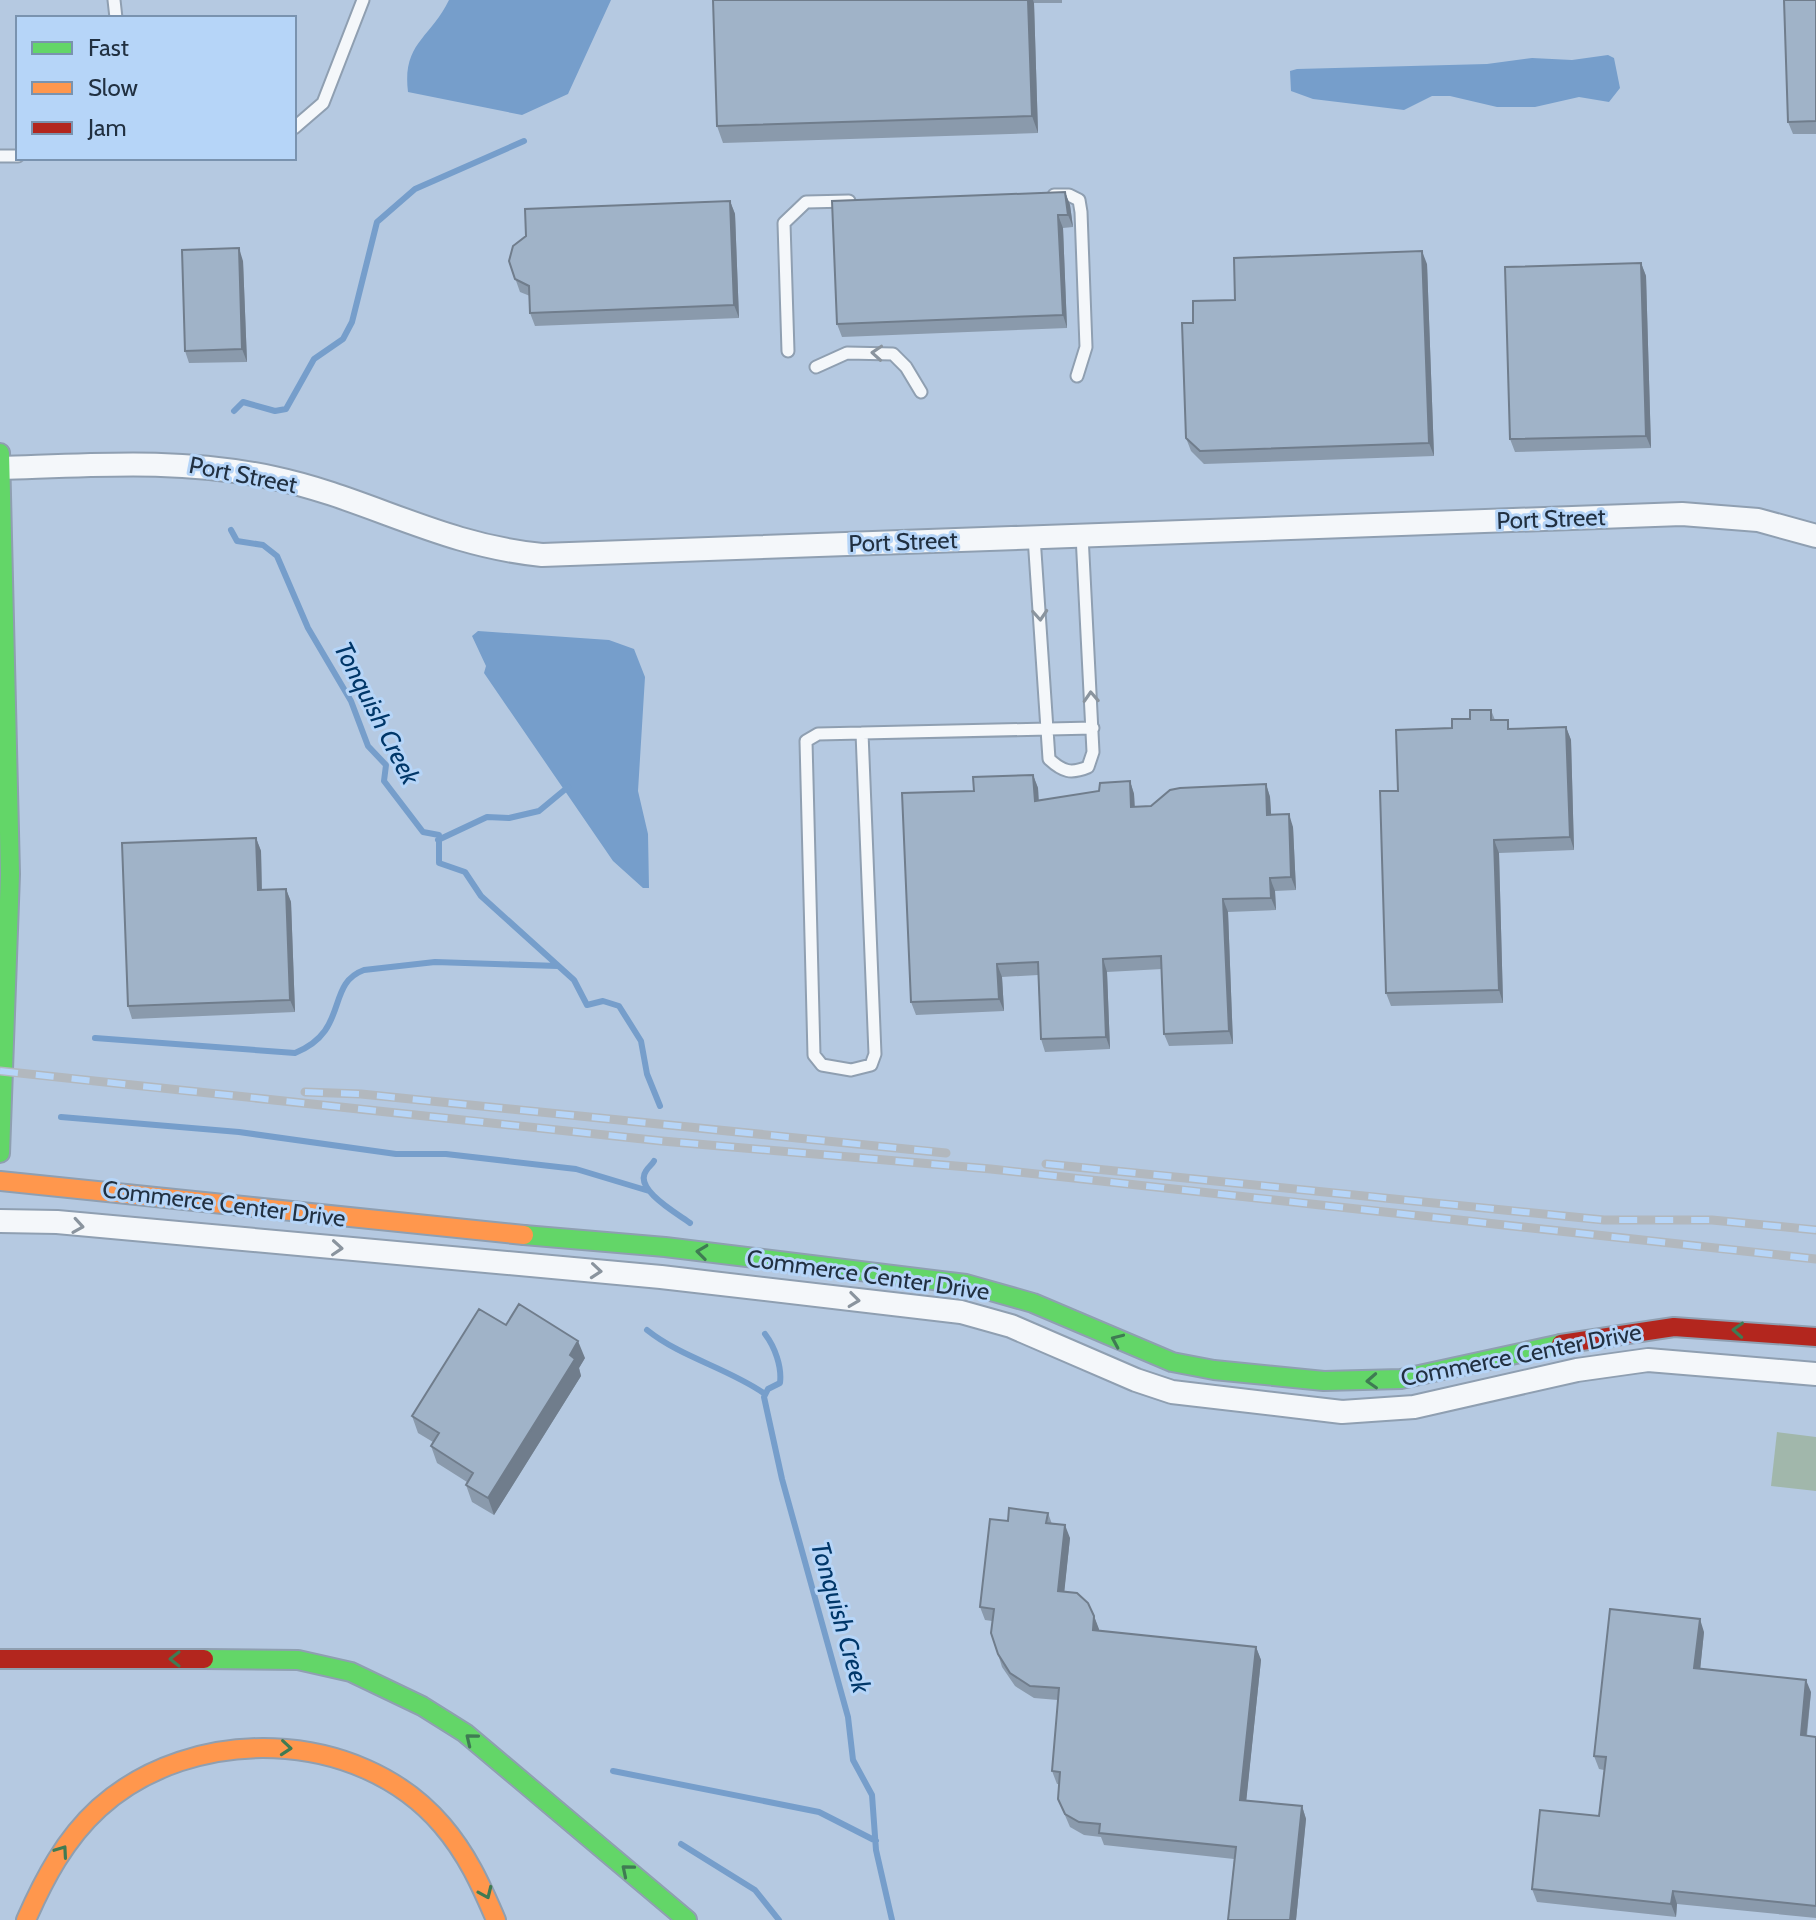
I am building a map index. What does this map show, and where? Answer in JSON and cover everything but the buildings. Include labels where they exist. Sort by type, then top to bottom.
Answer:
[{"type":"main road","points":[[0,453],[10,874],[0,1153]]},
{"type":"main road","name":"Commerce Center Drive","points":[[0,1181],[235,1203],[369,1221],[665,1247],[966,1284],[1033,1303],[1172,1362],[1214,1370],[1324,1381],[1401,1379],[1569,1342],[1674,1327],[1816,1337]]},
{"type":"main road","points":[[0,1659],[298,1660],[351,1672],[422,1706],[465,1733],[687,1920]]},
{"type":"main road","points":[[26,1920],[41,1885],[62,1850],[113,1796],[150,1772],[180,1760],[250,1747],[295,1748],[339,1758],[381,1776],[414,1798],[441,1823],[465,1853],[484,1887],[496,1920]]},
{"type":"street","name":"Port Street","points":[[1,468],[181,463],[274,478],[466,543],[542,555],[1682,514],[1758,520],[1816,536]]},
{"type":"street","name":"Commerce Center Drive","points":[[0,1221],[57,1222],[241,1242],[661,1277],[961,1312],[1011,1326],[1136,1380],[1172,1392],[1342,1412],[1414,1407],[1577,1370],[1648,1360],[1816,1374]]},
{"type":"street","points":[[661,1277],[665,1247]]},
{"type":"lane","points":[[296,126],[323,103],[363,0]]},
{"type":"lane","points":[[1038,196],[1069,195],[1079,200],[1086,347],[1077,376]]},
{"type":"lane","points":[[788,351],[784,223],[793,211],[806,202],[868,200]]},
{"type":"lane","points":[[816,367],[847,353],[893,354],[906,367],[921,392]]},
{"type":"lane","points":[[1034,537],[1049,759],[1061,771],[1074,772],[1088,767],[1093,752],[1082,535]]},
{"type":"lane","points":[[862,733],[875,1054],[871,1065],[851,1070],[822,1065],[814,1055],[806,741],[818,734],[1048,728],[1093,728]]},
{"type":"green space","points":[[1777,1432],[1816,1437],[1816,1491],[1771,1486]]},
{"type":"water","points":[[449,0],[611,0],[568,94],[522,115],[408,92],[407,76],[413,52]]},
{"type":"water","points":[[1608,55],[1614,58],[1620,88],[1609,102],[1579,97],[1535,107],[1497,107],[1450,96],[1432,96],[1404,110],[1313,99],[1291,91],[1290,71],[1297,69],[1487,64],[1532,58],[1572,60]]},
{"type":"water","points":[[478,631],[609,640],[634,649],[645,677],[638,791],[648,834],[649,888],[643,888],[613,861],[484,673],[486,666],[472,636]]},
{"type":"waterway","points":[[234,411],[243,402],[275,411],[286,409],[314,359],[343,339],[352,322],[377,222],[415,189],[524,141]]},
{"type":"waterway","name":"Tonquish Creek","points":[[231,530],[237,541],[263,545],[277,556],[308,628],[351,701],[368,746],[386,765],[384,781],[423,832],[439,835],[439,863],[465,872],[481,896],[574,980],[587,1005],[603,1001],[619,1006],[641,1041],[647,1074],[660,1106]]},
{"type":"waterway","points":[[438,840],[487,817],[509,818],[539,811],[568,787]]},
{"type":"waterway","points":[[95,1038],[295,1053],[324,1033],[344,986],[364,970],[435,962],[558,966]]},
{"type":"waterway","points":[[61,1117],[239,1132],[396,1154],[446,1154],[576,1169],[649,1191]]},
{"type":"waterway","name":"Tonquish Creek","points":[[654,1161],[646,1171],[646,1185],[659,1200],[690,1223]]},
{"type":"waterway","points":[[647,1330],[675,1348],[765,1394]]},
{"type":"waterway","name":"Tonquish Creek","points":[[765,1334],[777,1357],[780,1383],[768,1389],[764,1397],[782,1479],[848,1717],[853,1760],[872,1795],[876,1850],[892,1920]]},
{"type":"waterway","points":[[613,1771],[819,1812],[876,1841]]},
{"type":"waterway","points":[[681,1844],[755,1890],[779,1920]]},
{"type":"railway","points":[[0,1071],[662,1141],[991,1169],[1816,1259]]},
{"type":"railway","points":[[305,1092],[361,1094],[946,1153]]},
{"type":"railway","points":[[1046,1164],[1604,1220],[1712,1220],[1816,1230]]},
{"type":"traffic: fast","points":[[0,453],[10,874],[0,1153]]},
{"type":"traffic: fast","points":[[524,1235],[665,1247],[966,1284],[1033,1303],[1172,1362],[1214,1370],[1324,1381],[1401,1379],[1561,1344]]},
{"type":"traffic: fast","points":[[204,1659],[298,1660],[351,1672],[422,1706],[465,1733],[687,1920]]},
{"type":"traffic: slow","points":[[0,1181],[524,1235]]},
{"type":"traffic: slow","points":[[26,1920],[48,1875],[76,1833],[99,1808],[137,1781],[180,1761],[226,1751],[274,1748],[321,1754],[366,1769],[407,1793],[442,1825],[459,1847],[496,1920]]},
{"type":"traffic: jam","points":[[1561,1344],[1674,1327],[1816,1337]]},
{"type":"traffic: jam","points":[[0,1659],[204,1659]]}]
